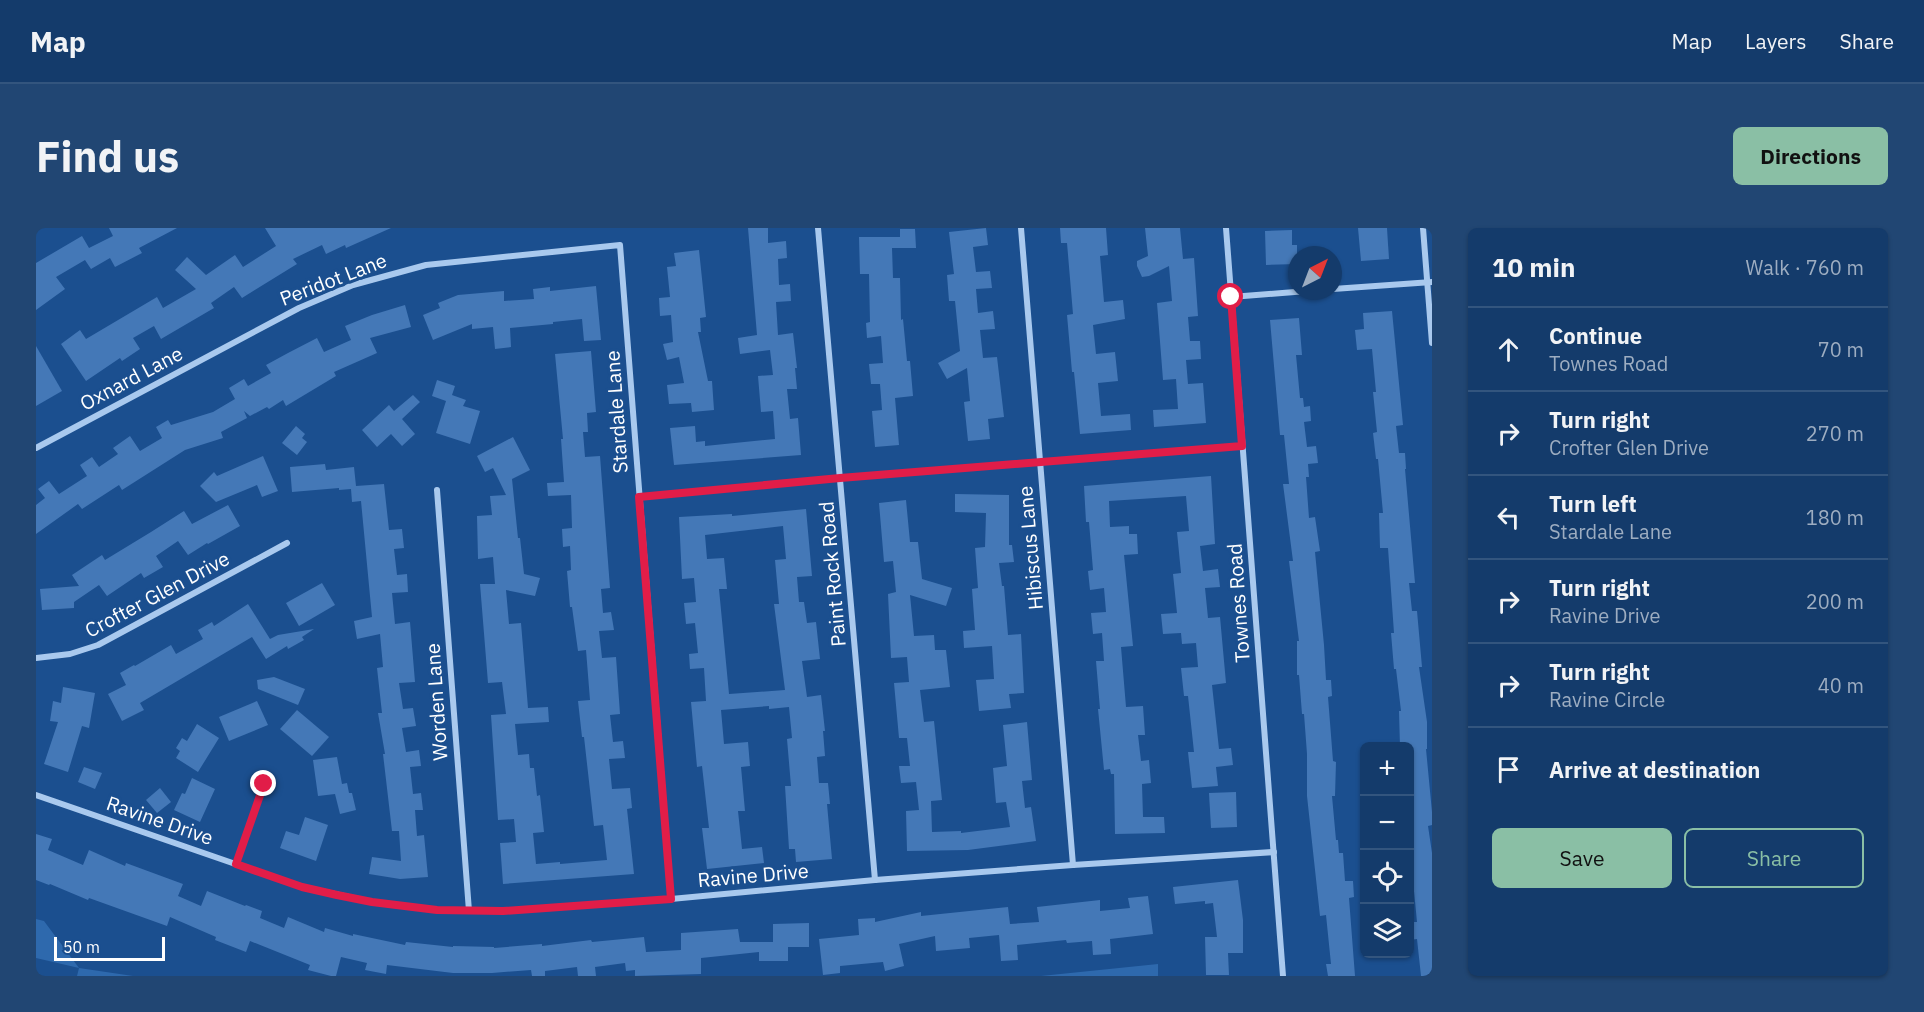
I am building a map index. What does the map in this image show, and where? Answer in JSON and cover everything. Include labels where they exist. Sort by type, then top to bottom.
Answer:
[{"type":"street","name":"Paint Rock Road","points":[[818,228],[875,880]]},
{"type":"street","name":"Hibiscus Lane","points":[[1021,228],[1073,865]]},
{"type":"street","name":"Townes Road","points":[[1226,228],[1283,976]]},
{"type":"street","points":[[1423,228],[1430,282],[1432,343]]},
{"type":"street","name":"Peridot Lane","points":[[242,337],[299,308],[353,285],[426,265],[620,246]]},
{"type":"street","name":"Stardale Lane","points":[[620,246],[671,899]]},
{"type":"street","points":[[1342,288],[1430,282]]},
{"type":"street","points":[[1231,297],[1288,292]]},
{"type":"street","name":"Oxnard Lane","points":[[36,448],[242,337]]},
{"type":"street","points":[[639,497],[840,478],[1242,446]]},
{"type":"street","name":"Worden Lane","points":[[437,490],[469,911]]},
{"type":"street","name":"Crofter Glen Drive","points":[[36,658],[70,654],[98,645],[287,543]]},
{"type":"street","points":[[236,864],[264,784]]},
{"type":"street","name":"Ravine Drive","points":[[36,795],[302,887],[404,907],[469,911],[503,911],[671,899],[875,880],[1274,852]]},
{"type":"shaded area","points":[[36,919],[44,921],[79,968],[36,958]]},
{"type":"shaded area","points":[[1158,964],[1158,976],[1041,976]]},
{"type":"shaded area","points":[[79,968],[133,976],[77,976]]},
{"type":"building","points":[[109,228],[177,228],[139,248],[142,253],[115,267],[110,258],[91,269],[85,260],[56,277],[65,289],[36,310],[36,263],[82,236],[89,248],[113,236]]},
{"type":"building","points":[[265,228],[391,228],[346,248],[345,245],[326,254],[322,245],[293,259],[297,264],[242,298],[234,287],[211,303],[214,308],[161,339],[154,326],[133,338],[140,349],[122,361],[120,358],[86,381],[61,344],[80,330],[86,339],[157,297],[163,308],[196,289],[175,270],[187,257],[206,275],[235,255],[243,267],[276,246]]},
{"type":"building","points":[[748,228],[768,228],[768,243],[786,241],[787,258],[778,259],[779,285],[790,284],[791,301],[776,302],[778,335],[793,333],[797,389],[787,389],[790,419],[798,418],[801,455],[674,465],[670,428],[695,426],[696,442],[705,441],[705,446],[775,439],[773,411],[761,412],[758,376],[773,375],[770,350],[740,354],[738,338],[757,335]]},
{"type":"building","points":[[986,228],[988,245],[973,247],[976,272],[990,271],[992,288],[976,289],[978,313],[993,311],[995,329],[980,330],[983,358],[997,357],[1004,417],[988,419],[990,439],[968,441],[964,402],[970,401],[967,368],[947,379],[938,363],[960,351],[955,301],[949,301],[947,275],[954,274],[949,232]]},
{"type":"building","points":[[1060,228],[1106,228],[1108,255],[1100,256],[1104,302],[1123,300],[1125,319],[1093,325],[1096,354],[1115,352],[1118,381],[1098,383],[1101,416],[1130,414],[1131,430],[1080,434],[1067,315],[1073,314],[1067,243],[1061,243]]},
{"type":"building","points":[[1145,228],[1180,228],[1183,259],[1194,258],[1198,316],[1188,317],[1190,341],[1200,341],[1201,359],[1186,360],[1188,384],[1203,383],[1206,423],[1154,427],[1153,410],[1178,409],[1176,379],[1163,380],[1157,303],[1172,301],[1169,266],[1142,277],[1137,261],[1148,256]]},
{"type":"building","points":[[1358,228],[1387,228],[1389,259],[1361,261]]},
{"type":"building","points":[[900,229],[915,229],[916,248],[892,248],[893,278],[900,278],[901,320],[903,319],[907,361],[910,361],[913,396],[895,398],[899,445],[875,447],[872,411],[882,410],[880,384],[871,384],[869,364],[883,363],[881,336],[867,338],[866,323],[870,322],[869,274],[860,274],[859,237],[900,237]]},
{"type":"building","points":[[1292,230],[1292,245],[1297,246],[1288,246],[1288,264],[1266,265],[1265,231]]},
{"type":"building","points":[[699,250],[706,317],[700,318],[701,332],[698,332],[708,381],[712,381],[714,410],[692,412],[691,403],[669,404],[667,385],[684,383],[679,357],[667,360],[663,344],[673,342],[671,315],[660,316],[659,298],[670,297],[667,267],[676,266],[674,253]]},
{"type":"building","points":[[596,286],[601,340],[584,341],[582,319],[510,328],[511,347],[495,349],[493,327],[472,329],[472,324],[433,340],[423,315],[440,308],[438,303],[458,295],[504,291],[504,301],[534,299],[533,289],[550,287],[550,291]]},
{"type":"building","points":[[405,305],[411,327],[370,338],[377,353],[334,372],[336,376],[286,406],[283,400],[269,409],[267,407],[250,416],[244,411],[247,418],[221,432],[223,438],[185,450],[122,490],[119,485],[82,509],[78,504],[36,534],[36,505],[45,498],[38,489],[49,481],[59,494],[87,476],[80,465],[92,457],[99,467],[118,454],[113,448],[130,436],[140,451],[162,438],[156,427],[168,420],[171,425],[213,412],[235,399],[229,388],[244,379],[248,386],[271,373],[266,365],[317,338],[324,352],[351,340],[345,326]]},
{"type":"building","points":[[1392,311],[1403,425],[1396,426],[1399,453],[1405,453],[1415,583],[1409,583],[1412,611],[1417,611],[1422,667],[1419,667],[1427,722],[1426,749],[1432,812],[1432,825],[1428,826],[1432,853],[1432,976],[1421,976],[1417,939],[1414,939],[1414,922],[1417,922],[1414,891],[1414,742],[1400,742],[1399,711],[1401,711],[1391,633],[1394,633],[1388,548],[1380,548],[1379,513],[1383,513],[1373,433],[1377,432],[1372,349],[1357,350],[1355,330],[1364,329],[1363,313]]},
{"type":"building","points":[[1299,318],[1302,355],[1296,355],[1300,398],[1303,398],[1304,407],[1310,406],[1311,421],[1304,422],[1307,447],[1316,446],[1318,463],[1308,464],[1309,477],[1306,477],[1309,518],[1315,517],[1320,551],[1315,552],[1326,680],[1331,680],[1332,696],[1328,697],[1333,761],[1336,762],[1335,796],[1332,796],[1336,840],[1338,840],[1339,853],[1343,853],[1345,881],[1353,881],[1354,897],[1349,898],[1355,976],[1328,976],[1326,964],[1331,964],[1326,915],[1320,916],[1307,796],[1304,714],[1302,714],[1299,675],[1297,675],[1297,641],[1299,641],[1289,561],[1293,561],[1283,484],[1289,484],[1284,435],[1280,435],[1270,320]]},
{"type":"building","points":[[36,346],[62,391],[36,406]]},
{"type":"building","points":[[591,351],[596,412],[587,413],[588,432],[583,432],[585,457],[600,456],[610,588],[601,589],[603,613],[611,612],[614,630],[599,631],[602,658],[616,657],[620,714],[610,715],[613,742],[623,741],[625,758],[609,759],[612,789],[630,788],[632,808],[627,809],[634,874],[503,884],[500,843],[516,842],[514,819],[498,820],[491,715],[506,714],[502,682],[488,683],[480,584],[495,584],[493,557],[478,559],[477,516],[492,515],[490,496],[506,495],[493,468],[485,472],[477,456],[513,437],[530,470],[512,479],[524,574],[540,578],[535,596],[506,590],[509,624],[521,623],[528,708],[548,707],[549,722],[515,724],[518,755],[529,754],[530,768],[534,768],[537,796],[540,795],[544,832],[533,833],[536,864],[607,860],[603,825],[594,826],[578,701],[590,700],[586,650],[578,651],[572,607],[570,607],[567,571],[571,570],[570,546],[563,547],[562,529],[572,528],[571,495],[548,496],[547,483],[564,482],[561,439],[563,439],[555,354]]},
{"type":"building","points":[[437,380],[455,386],[452,395],[466,400],[463,406],[480,411],[470,444],[436,433],[446,401],[432,396]]},
{"type":"building","points":[[413,395],[420,402],[402,419],[415,434],[402,446],[391,434],[377,447],[362,430],[389,405],[394,411]]},
{"type":"building","points":[[296,426],[305,434],[302,438],[307,442],[297,455],[282,443]]},
{"type":"building","points":[[263,456],[278,491],[262,497],[257,485],[216,502],[200,486],[214,472],[217,476]]},
{"type":"building","points":[[325,464],[326,470],[354,467],[356,486],[384,484],[389,530],[402,529],[404,548],[394,549],[397,575],[407,574],[408,592],[392,593],[395,624],[410,622],[415,682],[399,683],[403,709],[413,708],[416,726],[402,728],[406,752],[419,750],[421,766],[410,767],[413,794],[421,793],[423,810],[415,810],[417,836],[424,835],[428,877],[400,879],[369,874],[372,857],[401,861],[399,831],[392,831],[383,754],[385,754],[378,713],[382,713],[377,668],[383,667],[380,634],[357,639],[354,621],[372,617],[361,501],[352,502],[351,489],[292,492],[290,467]]},
{"type":"building","points":[[1211,476],[1215,544],[1200,546],[1203,571],[1218,569],[1220,587],[1205,588],[1208,618],[1220,617],[1226,683],[1212,685],[1219,749],[1231,748],[1233,765],[1216,767],[1218,786],[1192,788],[1188,752],[1194,752],[1188,696],[1184,696],[1181,668],[1198,667],[1196,643],[1182,644],[1181,633],[1163,634],[1161,614],[1177,613],[1173,574],[1181,573],[1177,532],[1189,531],[1186,496],[1109,501],[1110,527],[1129,526],[1129,534],[1137,534],[1138,554],[1124,555],[1133,646],[1121,647],[1126,707],[1143,706],[1145,735],[1138,735],[1141,761],[1149,760],[1151,783],[1142,784],[1143,817],[1164,817],[1165,833],[1115,834],[1114,774],[1111,774],[1110,769],[1104,770],[1098,709],[1100,709],[1096,661],[1104,661],[1102,633],[1093,634],[1091,613],[1106,612],[1104,588],[1090,590],[1088,571],[1093,570],[1089,522],[1086,522],[1084,486]]},
{"type":"building","points":[[955,494],[1009,495],[1009,545],[1012,545],[1014,562],[999,563],[1002,586],[1004,586],[1008,635],[1021,634],[1024,693],[1009,694],[1011,708],[979,711],[976,680],[994,679],[992,646],[964,648],[963,631],[975,630],[972,589],[978,588],[975,548],[985,547],[986,513],[955,512]]},
{"type":"building","points":[[906,500],[910,542],[918,542],[922,579],[952,588],[946,606],[910,595],[914,636],[934,635],[935,650],[946,650],[950,687],[920,690],[924,722],[934,721],[942,800],[931,801],[932,832],[961,831],[961,833],[1010,827],[1006,802],[996,803],[993,768],[1007,766],[1003,725],[1027,722],[1032,780],[1022,781],[1025,808],[1031,807],[1036,841],[968,850],[907,851],[906,811],[919,810],[916,782],[901,783],[899,766],[910,766],[907,738],[899,738],[894,683],[909,682],[907,657],[891,658],[888,594],[896,592],[893,561],[884,562],[879,503]]},
{"type":"building","points":[[228,505],[240,526],[188,555],[178,541],[156,556],[163,567],[144,578],[141,573],[107,596],[99,585],[74,602],[74,608],[42,610],[40,589],[79,586],[72,575],[102,555],[105,560],[184,511],[192,524]]},
{"type":"building","points":[[806,509],[812,576],[797,577],[799,602],[804,602],[807,623],[816,622],[820,659],[802,661],[807,697],[821,695],[825,756],[817,757],[819,783],[828,783],[830,804],[827,804],[832,859],[796,862],[795,849],[789,849],[785,786],[791,786],[787,739],[792,738],[789,707],[769,709],[769,706],[721,710],[724,744],[748,742],[750,766],[741,767],[745,811],[738,811],[742,849],[762,847],[764,863],[707,869],[702,828],[709,828],[702,766],[697,767],[691,702],[706,701],[704,668],[690,669],[689,654],[698,653],[695,623],[686,624],[684,603],[696,602],[694,578],[682,579],[679,517],[732,514],[732,516]],"holes":[[[783,526],[786,559],[775,560],[779,604],[774,604],[785,690],[729,694],[719,589],[727,589],[724,558],[707,559],[705,535]]]},
{"type":"building","points":[[322,583],[335,605],[299,626],[286,603]]},
{"type":"building","points":[[248,604],[270,639],[278,635],[314,629],[302,637],[304,640],[288,649],[287,646],[266,659],[252,637],[140,703],[144,710],[122,721],[108,694],[126,685],[120,673],[171,645],[176,654],[203,639],[198,630],[212,622],[214,626]]},
{"type":"building","points":[[274,677],[305,689],[298,705],[258,689],[257,680]]},
{"type":"building","points":[[63,687],[95,693],[89,728],[82,726],[68,772],[44,764],[58,722],[50,721],[53,701],[61,703]]},
{"type":"building","points":[[257,701],[268,725],[229,741],[219,717]]},
{"type":"building","points":[[297,710],[329,737],[312,756],[280,729]]},
{"type":"building","points":[[197,724],[219,738],[198,772],[176,758],[180,751],[176,748],[182,738],[187,741]]},
{"type":"building","points":[[337,757],[342,784],[347,783],[356,810],[340,814],[335,794],[318,796],[313,760]]},
{"type":"building","points":[[84,767],[102,773],[95,789],[78,782]]},
{"type":"building","points":[[192,778],[215,789],[200,822],[174,810]]},
{"type":"building","points":[[160,788],[171,802],[157,813],[146,800]]},
{"type":"building","points":[[1236,792],[1237,827],[1211,828],[1209,793]]},
{"type":"building","points":[[305,817],[328,825],[316,861],[280,848],[286,831],[299,835]]},
{"type":"building","points":[[36,834],[52,839],[48,850],[83,865],[89,850],[125,866],[126,863],[183,884],[178,896],[201,906],[207,891],[262,911],[260,918],[284,928],[288,917],[324,932],[325,928],[353,936],[353,934],[405,945],[406,942],[453,947],[494,948],[542,944],[542,946],[644,937],[646,952],[681,950],[681,933],[738,929],[740,942],[773,942],[773,924],[809,923],[809,947],[788,947],[788,961],[759,961],[759,952],[701,958],[701,974],[635,976],[635,970],[626,971],[625,963],[595,967],[596,976],[578,976],[577,967],[545,971],[545,976],[532,976],[531,970],[453,973],[387,965],[386,974],[365,970],[367,963],[341,957],[336,976],[331,976],[308,970],[310,965],[250,941],[246,952],[215,940],[216,937],[170,917],[167,926],[36,880]]},
{"type":"building","points":[[1238,880],[1243,920],[1243,953],[1228,953],[1229,975],[1206,975],[1205,937],[1217,937],[1213,903],[1205,904],[1205,901],[1175,904],[1173,887]]},
{"type":"building","points":[[1148,896],[1153,934],[1110,939],[1111,954],[1093,955],[1092,941],[1067,943],[1066,940],[1017,945],[1018,960],[1001,961],[999,935],[969,938],[970,948],[936,951],[935,936],[899,944],[904,966],[885,971],[883,962],[840,966],[840,973],[823,975],[819,939],[859,935],[858,919],[875,918],[875,922],[921,912],[921,916],[1008,907],[1010,924],[1039,922],[1037,907],[1100,900],[1100,911],[1130,908],[1128,898]]},
{"type":"route","points":[[264,784],[236,864],[302,887],[372,902],[437,910],[503,911],[671,899],[639,497],[840,478],[1242,446],[1231,297]]}]
